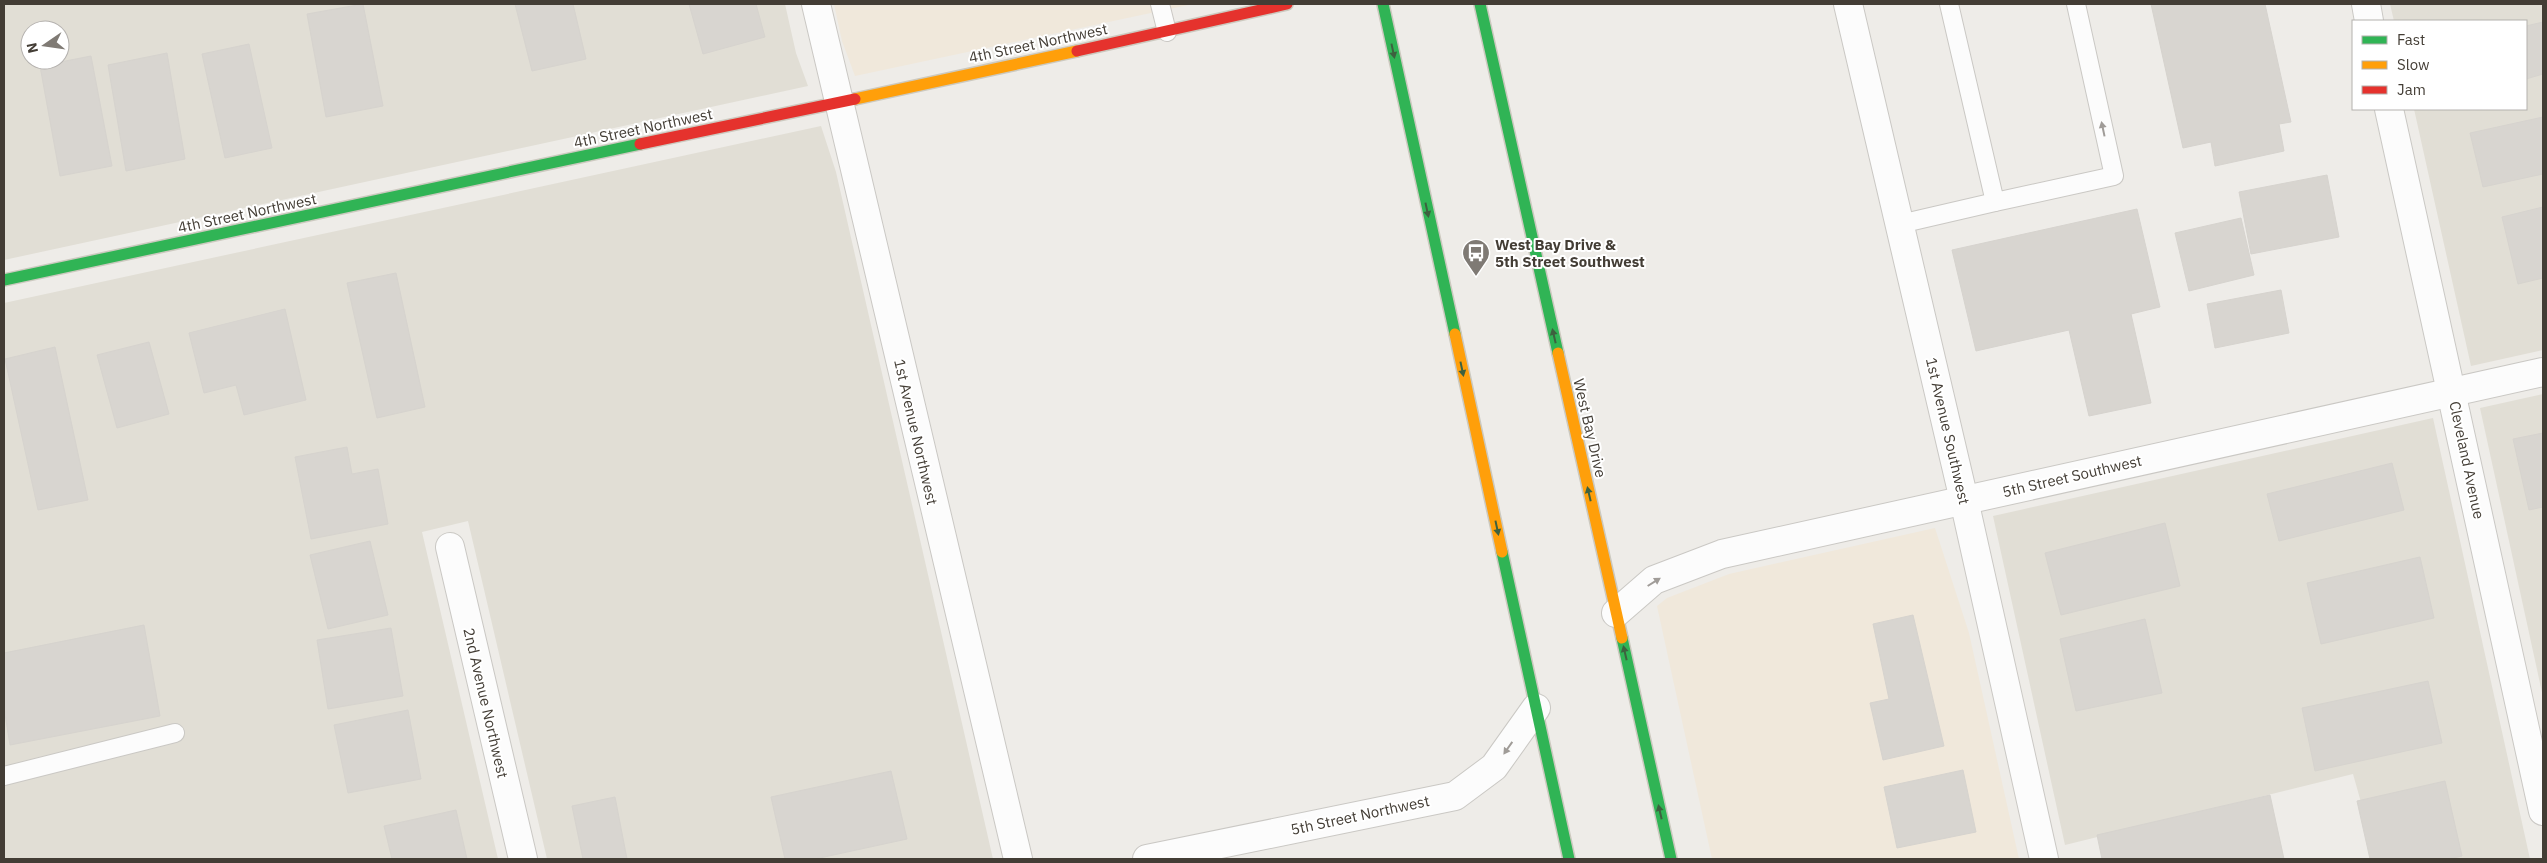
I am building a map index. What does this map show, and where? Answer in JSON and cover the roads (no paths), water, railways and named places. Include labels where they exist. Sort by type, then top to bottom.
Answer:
[{"type":"main road","name":"4th Street Northwest","points":[[4,280],[1167,32],[1287,4]]},
{"type":"main road","points":[[1383,4],[1569,858]]},
{"type":"main road","name":"West Bay Drive","points":[[1480,4],[1671,859]]},
{"type":"street","name":"1st Avenue Northwest","points":[[816,4],[1018,859]]},
{"type":"street","name":"1st Avenue Southwest","points":[[1848,4],[1964,500],[2044,859]]},
{"type":"street","points":[[2366,4],[2370,20]]},
{"type":"street","name":"Cleveland Avenue","points":[[2389,110],[2543,811]]},
{"type":"street","name":"5th Street Southwest","points":[[1616,613],[1654,580],[1722,554],[2543,372]]},
{"type":"street","name":"2nd Avenue Northwest","points":[[450,547],[523,859]]},
{"type":"street","name":"5th Street Northwest","points":[[1147,859],[1455,796],[1494,766],[1536,708]]},
{"type":"lane","points":[[1160,4],[1167,32]]},
{"type":"lane","points":[[1949,4],[1995,202]]},
{"type":"lane","points":[[1900,224],[2114,176],[2076,4]]},
{"type":"lane","points":[[4,776],[175,733]]},
{"type":"place","name":"West Bay Drive & 5th Street Southwest","points":[[1476,277]]}]
